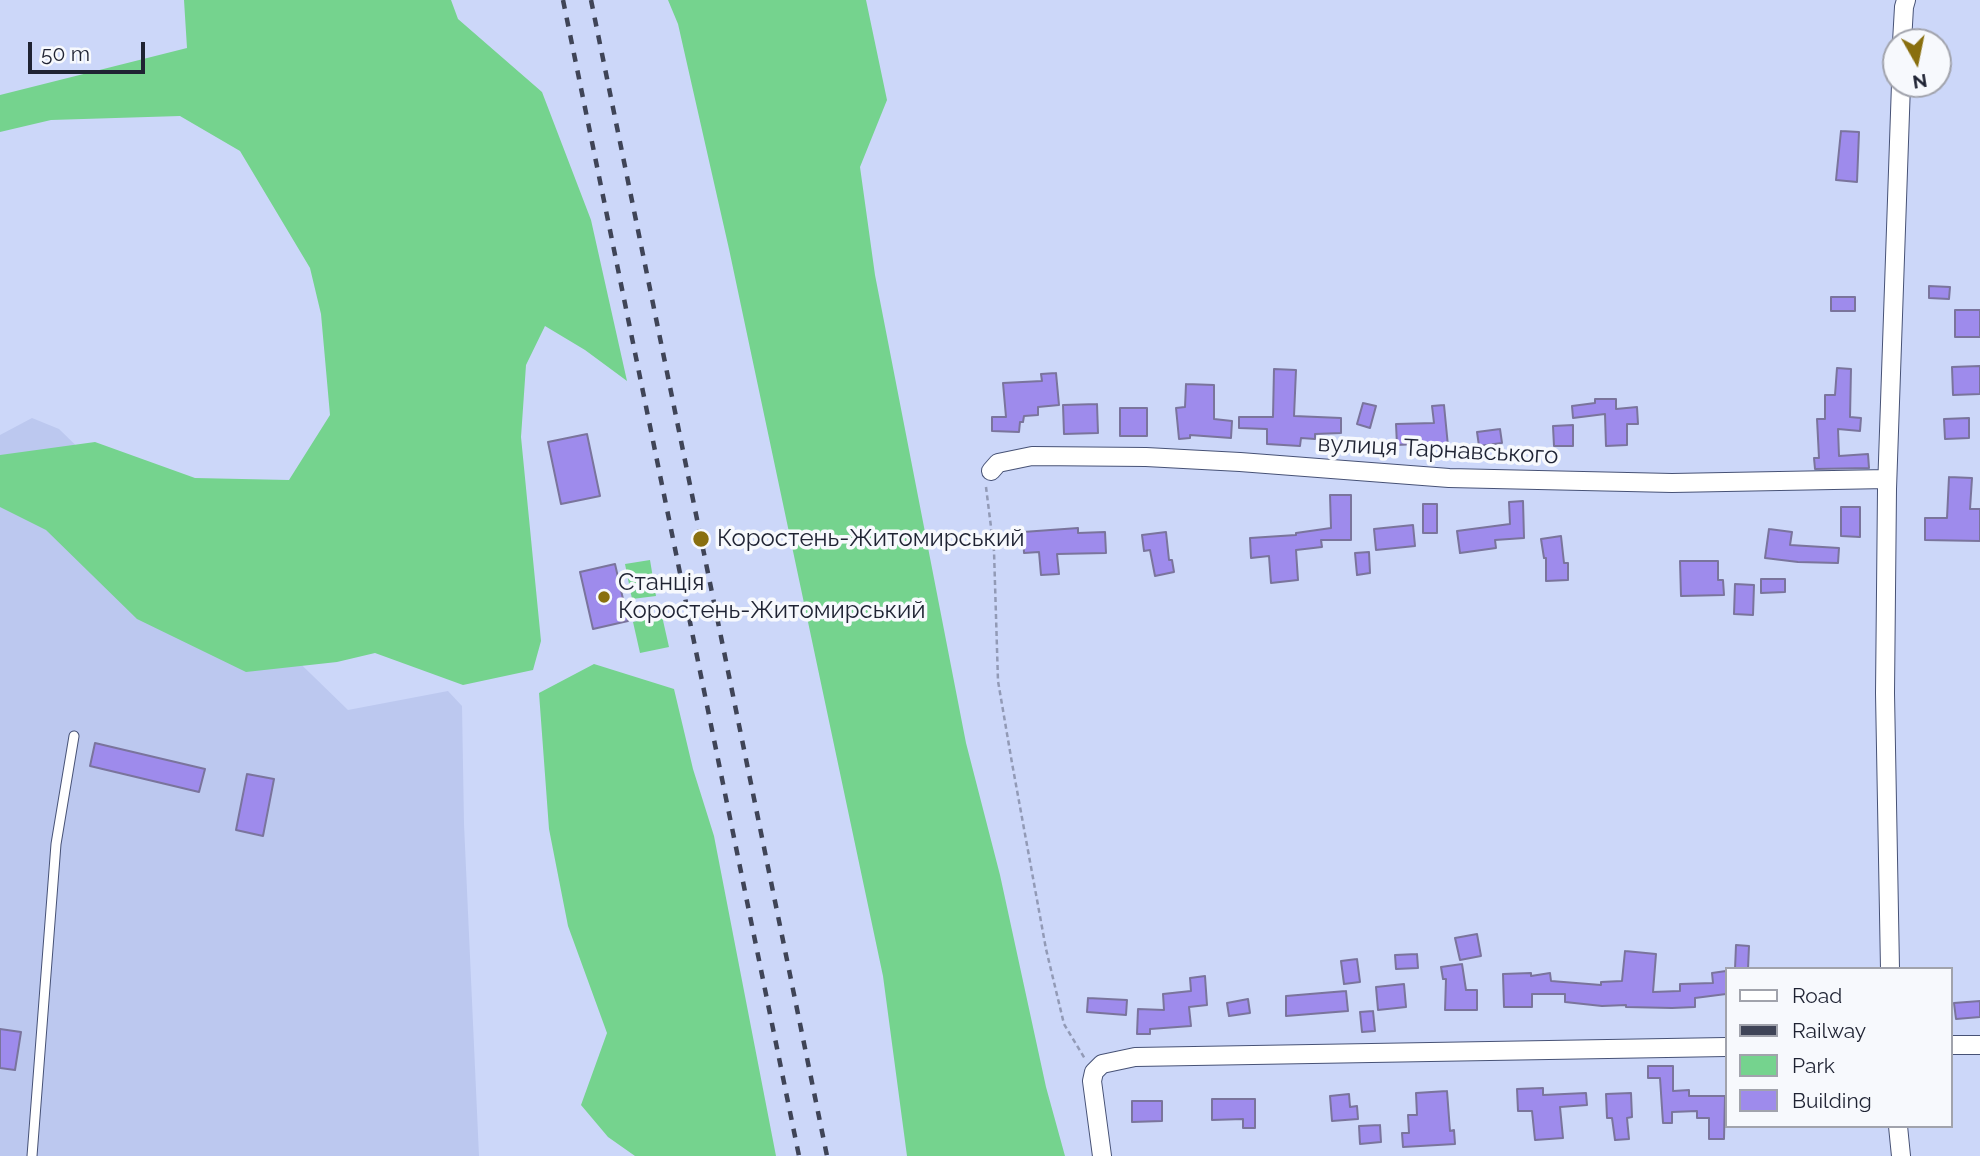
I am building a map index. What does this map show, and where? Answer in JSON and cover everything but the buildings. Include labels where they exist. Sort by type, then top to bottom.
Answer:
[{"type":"street","points":[[1902,28],[1906,0]]},
{"type":"street","points":[[1890,967],[1885,693],[1887,479],[1901,98]]},
{"type":"street","name":"вулиця Тарнавського","points":[[991,471],[998,463],[1019,457],[1146,457],[1462,479],[1672,483],[1887,479]]},
{"type":"street","points":[[1952,1045],[1980,1045]]},
{"type":"street","points":[[1102,1156],[1091,1081],[1094,1072],[1102,1063],[1135,1057],[1724,1048]]},
{"type":"street","points":[[1898,1128],[1901,1156]]},
{"type":"lane","points":[[32,1156],[56,844],[74,736]]},
{"type":"path","points":[[991,471],[986,485],[995,551],[998,681],[1012,763],[1046,949],[1064,1024],[1094,1072]]},
{"type":"shaded area","points":[[32,418],[59,429],[348,710],[448,691],[462,706],[464,824],[479,1156],[0,1156],[0,435]]},
{"type":"green space","points":[[184,0],[451,0],[458,19],[542,92],[591,220],[627,381],[585,350],[545,326],[526,365],[521,437],[541,641],[533,670],[463,685],[375,653],[337,662],[246,672],[137,619],[46,530],[0,507],[0,455],[95,442],[195,478],[289,480],[330,415],[321,314],[310,268],[240,151],[180,116],[51,120],[0,132],[0,95],[187,48]]},
{"type":"green space","points":[[668,0],[866,0],[887,100],[860,167],[875,275],[966,743],[1000,875],[1046,1087],[1065,1156],[907,1156],[883,976],[729,249],[678,24]]},
{"type":"green space","points":[[650,560],[656,596],[632,599],[625,564]]},
{"type":"green space","points":[[662,616],[669,647],[640,653],[633,622]]},
{"type":"green space","points":[[594,664],[674,689],[693,769],[714,836],[776,1156],[635,1156],[608,1137],[581,1105],[607,1033],[568,926],[549,829],[539,693]]},
{"type":"railway","points":[[563,0],[799,1156]]},
{"type":"railway","points":[[591,0],[827,1156]]},
{"type":"place","name":"Коростень-Житомирський","points":[[701,539]]},
{"type":"place","name":"Станція Коростень-Житомирський","points":[[604,597]]}]
